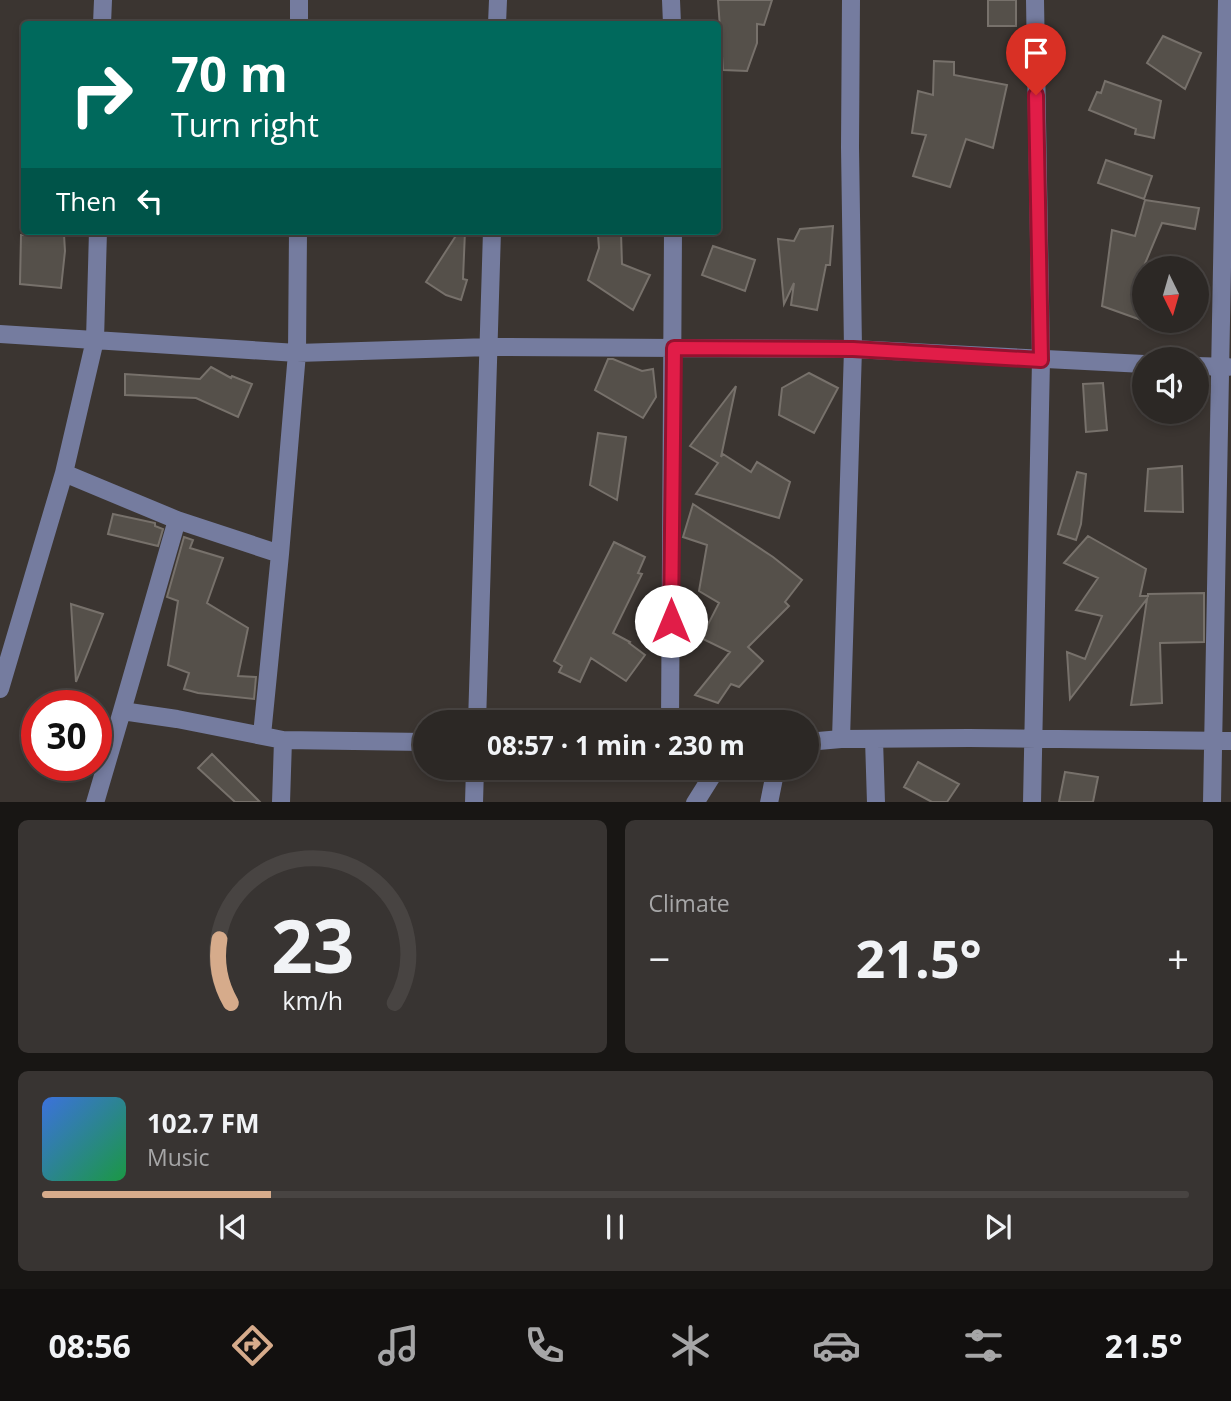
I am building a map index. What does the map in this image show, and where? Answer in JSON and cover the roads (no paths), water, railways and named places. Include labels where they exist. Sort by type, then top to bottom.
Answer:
[{"type":"street","points":[[102,21],[103,0]]},
{"type":"street","points":[[299,0],[299,21]]},
{"type":"street","points":[[497,21],[498,0]]},
{"type":"street","points":[[671,0],[672,21]]},
{"type":"street","points":[[841,739],[853,349],[851,0]]},
{"type":"street","points":[[1032,802],[1041,360],[1035,0]]},
{"type":"street","points":[[1212,802],[1211,740],[1225,367],[1227,0]]},
{"type":"street","points":[[0,689],[64,473],[95,340],[98,235]]},
{"type":"street","points":[[262,735],[297,353],[298,235]]},
{"type":"street","points":[[477,710],[492,235]]},
{"type":"street","points":[[670,710],[673,235]]},
{"type":"street","points":[[0,334],[297,353],[490,347],[853,349],[1132,364]]},
{"type":"street","points":[[64,473],[177,520],[280,554]]},
{"type":"street","points":[[95,802],[177,520]]},
{"type":"street","points":[[122,711],[283,740],[413,743]]},
{"type":"street","points":[[819,741],[969,738],[1231,741]]},
{"type":"street","points":[[874,739],[876,802]]},
{"type":"street","points":[[281,802],[283,740]]},
{"type":"street","points":[[474,802],[475,780]]},
{"type":"street","points":[[696,802],[710,780]]},
{"type":"street","points":[[769,802],[774,780]]}]
